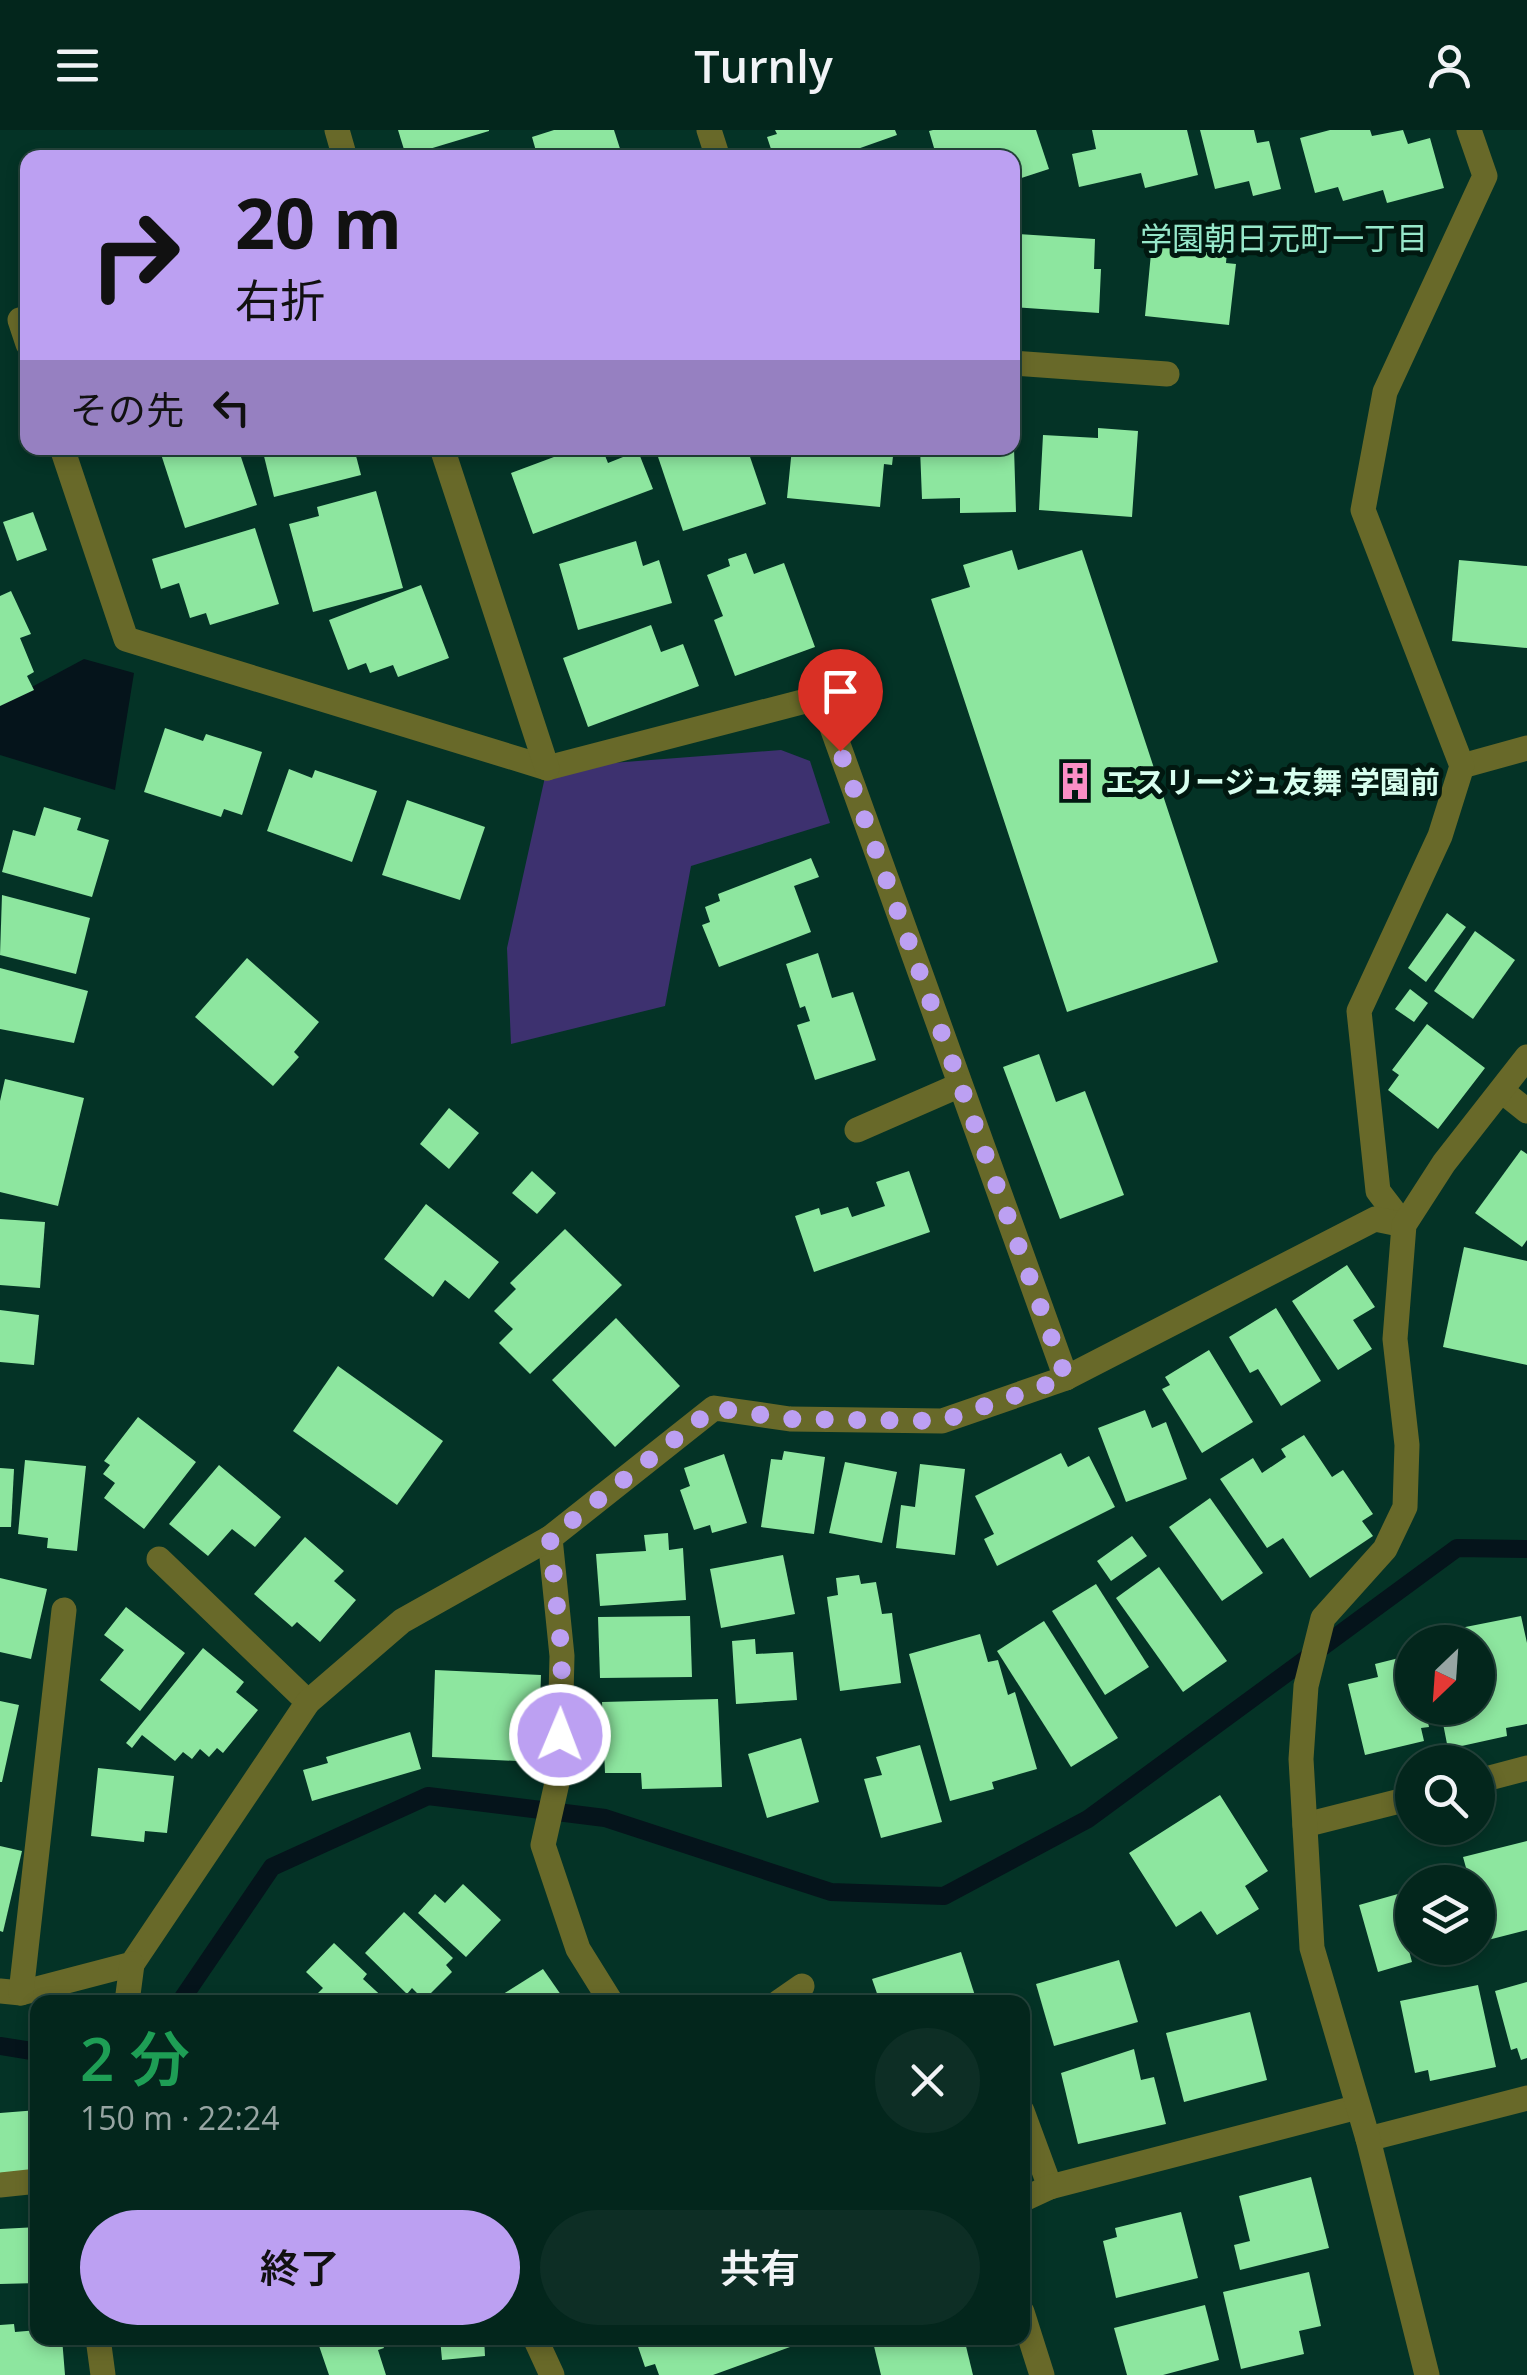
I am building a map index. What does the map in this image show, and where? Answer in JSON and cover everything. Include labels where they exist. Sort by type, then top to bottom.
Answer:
[{"type":"street","points":[[1404,1225],[1378,1191],[1358,1011],[1440,836],[1462,766],[1363,510],[1385,392],[1486,176],[1469,130]]},
{"type":"street","points":[[1020,364],[1167,374]]},
{"type":"street","points":[[64,455],[126,639],[547,768],[820,697],[1066,1378]]},
{"type":"street","points":[[444,455],[547,768]]},
{"type":"street","points":[[1462,766],[1527,748]]},
{"type":"street","points":[[1427,2375],[1368,2139],[1312,1948],[1301,1759],[1306,1686],[1322,1618],[1385,1549],[1405,1507],[1407,1445],[1395,1338],[1404,1225],[1444,1163],[1527,1057]]},
{"type":"street","points":[[857,1130],[960,1085]]},
{"type":"street","points":[[1502,1092],[1527,1111]]},
{"type":"street","points":[[128,1995],[132,1964],[308,1702],[402,1621],[550,1538],[714,1408],[790,1419],[942,1421],[1066,1378],[1375,1219],[1404,1225]]},
{"type":"street","points":[[550,1538],[562,1656],[559,1774],[543,1846],[578,1949],[607,1995]]},
{"type":"street","points":[[159,1559],[308,1702]]},
{"type":"street","points":[[64,1610],[11,1992],[132,1964]]},
{"type":"street","points":[[1495,1776],[1527,1768]]},
{"type":"street","points":[[1305,1825],[1395,1802]]},
{"type":"street","points":[[789,1995],[802,1986]]},
{"type":"street","points":[[1368,2139],[1527,2098]]},
{"type":"street","points":[[1030,2196],[1050,2187],[1358,2107]]},
{"type":"street","points":[[1030,2133],[1050,2187]]},
{"type":"street","points":[[0,2185],[30,2183]]},
{"type":"street","points":[[1030,2337],[1042,2375]]},
{"type":"street","points":[[99,2345],[103,2375]]},
{"type":"street","points":[[539,2345],[552,2375]]},
{"type":"shaded area","points":[[84,659],[134,673],[115,790],[0,755],[0,704]]},
{"type":"shaded area","points":[[781,750],[810,761],[830,823],[691,866],[665,1006],[511,1044],[507,948],[547,768]]},
{"type":"building","points":[[398,130],[489,130],[426,150],[404,150]]},
{"type":"building","points":[[554,130],[614,130],[620,150],[536,150],[532,137]]},
{"type":"building","points":[[775,130],[895,130],[897,135],[855,150],[771,150],[767,137],[777,134]]},
{"type":"building","points":[[1036,130],[1049,169],[1020,178],[1020,150],[935,150],[929,131]]},
{"type":"building","points":[[1092,130],[1187,130],[1198,175],[1145,188],[1141,173],[1079,187],[1072,154],[1096,149]]},
{"type":"building","points":[[1200,130],[1254,130],[1257,143],[1269,141],[1281,189],[1253,196],[1249,181],[1215,189]]},
{"type":"building","points":[[1330,130],[1370,130],[1372,136],[1403,130],[1408,144],[1430,138],[1444,188],[1387,203],[1383,190],[1343,201],[1338,187],[1315,193],[1300,138]]},
{"type":"building","points":[[1154,222],[1229,229],[1226,263],[1236,264],[1229,325],[1145,316]]},
{"type":"building","points":[[1020,234],[1095,239],[1094,269],[1101,269],[1099,313],[1020,307]]},
{"type":"building","points":[[1098,428],[1138,431],[1132,517],[1039,510],[1043,435],[1098,438]]},
{"type":"building","points":[[161,455],[240,455],[257,505],[185,528]]},
{"type":"building","points":[[264,455],[356,455],[361,475],[274,497]]},
{"type":"building","points":[[559,455],[605,455],[608,463],[640,455],[653,489],[533,534],[511,473]]},
{"type":"building","points":[[657,455],[749,455],[766,504],[683,531]]},
{"type":"building","points":[[791,455],[893,455],[892,465],[884,464],[880,507],[787,498]]},
{"type":"building","points":[[920,455],[1014,455],[1016,512],[960,513],[960,498],[922,499]]},
{"type":"building","points":[[376,491],[403,588],[313,612],[289,524],[319,516],[317,507]]},
{"type":"building","points":[[33,512],[47,550],[17,561],[3,522]]},
{"type":"building","points":[[255,528],[279,604],[210,625],[206,613],[190,618],[179,583],[161,589],[152,559]]},
{"type":"building","points":[[636,541],[643,566],[659,560],[672,603],[578,630],[559,564]]},
{"type":"building","name":"エスリージュ友舞 学園前","points":[[1012,550],[1018,570],[1082,550],[1218,962],[1067,1012],[931,599],[970,587],[963,565]]},
{"type":"building","points":[[746,553],[754,574],[784,563],[815,647],[735,676],[714,620],[723,616],[707,575],[730,566],[728,559]]},
{"type":"building","points":[[1459,560],[1527,566],[1527,648],[1452,641]]},
{"type":"building","points":[[421,585],[449,658],[398,677],[393,665],[370,673],[366,663],[348,670],[329,620]]},
{"type":"building","points":[[11,591],[31,634],[20,638],[34,672],[27,676],[34,690],[0,706],[0,596]]},
{"type":"building","points":[[651,625],[661,652],[683,644],[699,686],[588,727],[563,658]]},
{"type":"building","points":[[165,728],[203,741],[206,734],[262,752],[242,815],[224,809],[221,817],[144,792]]},
{"type":"building","points":[[289,769],[312,778],[315,770],[377,791],[352,862],[267,831]]},
{"type":"building","points":[[407,800],[485,827],[460,900],[382,875]]},
{"type":"building","points":[[44,807],[81,818],[77,830],[109,840],[92,897],[2,872],[13,830],[35,836]]},
{"type":"building","points":[[811,858],[819,877],[794,886],[811,932],[719,967],[702,925],[710,922],[705,907],[720,901],[718,894]]},
{"type":"building","points":[[2,895],[90,918],[76,974],[0,955]]},
{"type":"building","points":[[1447,913],[1466,927],[1426,982],[1408,968]]},
{"type":"building","points":[[1475,931],[1515,960],[1473,1019],[1434,991]]},
{"type":"building","points":[[818,953],[832,998],[853,992],[876,1060],[815,1080],[797,1025],[810,1021],[805,1006],[800,1008],[786,964]]},
{"type":"building","points":[[247,958],[319,1022],[294,1052],[299,1057],[273,1086],[195,1017]]},
{"type":"building","points":[[0,968],[88,991],[74,1043],[0,1029]]},
{"type":"building","points":[[1410,989],[1428,1003],[1414,1022],[1395,1009]]},
{"type":"building","points":[[1427,1024],[1485,1068],[1438,1129],[1388,1090],[1399,1075],[1392,1070]]},
{"type":"building","points":[[1039,1054],[1056,1102],[1085,1091],[1124,1195],[1060,1219],[1003,1067]]},
{"type":"building","points":[[5,1079],[84,1098],[58,1206],[0,1192],[0,1101]]},
{"type":"building","points":[[449,1108],[479,1133],[449,1169],[420,1144]]},
{"type":"building","points":[[1521,1150],[1527,1154],[1527,1240],[1522,1247],[1475,1213]]},
{"type":"building","points":[[532,1171],[556,1193],[537,1214],[512,1193]]},
{"type":"building","points":[[909,1171],[930,1232],[814,1272],[795,1216],[819,1208],[821,1215],[848,1207],[852,1217],[885,1206],[876,1182]]},
{"type":"building","points":[[426,1204],[499,1262],[469,1299],[445,1280],[433,1297],[384,1259]]},
{"type":"building","points":[[0,1219],[45,1222],[40,1288],[0,1285]]},
{"type":"building","points":[[565,1229],[622,1285],[530,1374],[499,1343],[513,1329],[494,1311],[516,1289],[510,1283]]},
{"type":"building","points":[[1464,1247],[1527,1261],[1527,1365],[1443,1347]]},
{"type":"building","points":[[1347,1265],[1375,1307],[1353,1320],[1372,1349],[1338,1370],[1292,1301]]},
{"type":"building","points":[[1276,1308],[1321,1381],[1281,1406],[1258,1369],[1250,1373],[1229,1337]]},
{"type":"building","points":[[0,1310],[39,1315],[34,1365],[0,1362]]},
{"type":"building","points":[[616,1318],[680,1386],[615,1447],[552,1380]]},
{"type":"building","points":[[1209,1350],[1253,1422],[1202,1453],[1162,1389],[1170,1385],[1165,1377]]},
{"type":"building","points":[[338,1366],[443,1441],[397,1505],[293,1431]]},
{"type":"building","points":[[1145,1410],[1152,1428],[1166,1422],[1187,1479],[1126,1502],[1098,1428]]},
{"type":"building","points":[[138,1417],[196,1462],[144,1529],[104,1498],[115,1483],[103,1474],[110,1465],[104,1461]]},
{"type":"building","points":[[1304,1435],[1332,1477],[1343,1470],[1373,1514],[1362,1521],[1373,1536],[1310,1578],[1283,1538],[1267,1548],[1220,1479],[1253,1458],[1262,1473],[1286,1457],[1281,1449]]},
{"type":"building","points":[[784,1451],[825,1457],[814,1534],[761,1527],[771,1459],[782,1460]]},
{"type":"building","points":[[1061,1453],[1068,1467],[1089,1456],[1115,1507],[997,1566],[984,1539],[994,1534],[975,1496]]},
{"type":"building","points":[[724,1454],[747,1523],[712,1533],[710,1525],[694,1530],[680,1490],[690,1486],[684,1468]]},
{"type":"building","points":[[25,1460],[86,1466],[77,1551],[47,1548],[48,1538],[18,1534]]},
{"type":"building","points":[[845,1462],[897,1472],[882,1543],[829,1533]]},
{"type":"building","points":[[920,1464],[965,1469],[955,1555],[896,1548],[901,1505],[915,1507]]},
{"type":"building","points":[[219,1465],[281,1517],[255,1547],[232,1529],[208,1556],[169,1524]]},
{"type":"building","points":[[0,1468],[14,1469],[11,1527],[0,1527]]},
{"type":"building","points":[[1210,1498],[1263,1573],[1222,1601],[1169,1527]]},
{"type":"building","points":[[668,1533],[669,1550],[683,1548],[686,1600],[600,1606],[596,1554],[646,1551],[644,1535]]},
{"type":"building","points":[[1132,1536],[1147,1556],[1111,1581],[1097,1561]]},
{"type":"building","points":[[305,1537],[344,1571],[334,1581],[356,1600],[320,1642],[297,1622],[292,1627],[254,1594]]},
{"type":"building","points":[[783,1555],[795,1614],[721,1628],[710,1569]]},
{"type":"building","points":[[1159,1567],[1227,1661],[1183,1692],[1116,1598]]},
{"type":"building","points":[[859,1575],[861,1584],[876,1582],[882,1614],[892,1613],[901,1683],[840,1691],[827,1597],[838,1595],[836,1578]]},
{"type":"building","points":[[0,1578],[47,1589],[31,1659],[0,1652]]},
{"type":"building","points":[[1096,1584],[1149,1667],[1105,1695],[1052,1611]]},
{"type":"building","points":[[126,1607],[185,1653],[140,1711],[100,1680],[124,1650],[104,1635]]},
{"type":"building","points":[[690,1616],[692,1677],[600,1678],[598,1617]]},
{"type":"building","points":[[1521,1616],[1527,1643],[1527,1724],[1506,1728],[1507,1736],[1447,1745],[1443,1725],[1495,1725],[1495,1625],[1476,1625]]},
{"type":"building","points":[[1044,1621],[1118,1738],[1071,1767],[997,1651]]},
{"type":"building","points":[[980,1634],[988,1662],[998,1660],[1008,1695],[1015,1692],[1037,1769],[992,1782],[994,1789],[950,1801],[909,1654]]},
{"type":"building","points":[[755,1639],[756,1654],[793,1652],[797,1700],[736,1704],[732,1641]]},
{"type":"building","points":[[203,1648],[244,1682],[236,1692],[258,1710],[223,1753],[217,1748],[209,1757],[200,1749],[192,1759],[183,1752],[175,1761],[142,1735],[132,1748],[126,1743]]},
{"type":"building","points":[[1395,1659],[1395,1725],[1429,1727],[1421,1728],[1424,1741],[1365,1755],[1348,1684],[1378,1677],[1375,1664]]},
{"type":"building","points":[[435,1670],[541,1675],[538,1762],[432,1757]]},
{"type":"building","points":[[718,1699],[722,1787],[642,1789],[641,1773],[605,1773],[602,1702]]},
{"type":"building","points":[[0,1701],[19,1705],[2,1782],[0,1782]]},
{"type":"building","points":[[410,1732],[421,1769],[312,1801],[303,1770],[328,1763],[326,1757]]},
{"type":"building","points":[[801,1738],[819,1802],[767,1818],[748,1754]]},
{"type":"building","points":[[920,1745],[942,1822],[881,1838],[864,1779],[882,1775],[876,1757]]},
{"type":"building","points":[[98,1768],[174,1776],[167,1833],[145,1831],[144,1842],[91,1836]]},
{"type":"building","points":[[1220,1795],[1268,1871],[1245,1886],[1259,1909],[1217,1935],[1201,1911],[1176,1927],[1129,1853]]},
{"type":"building","points":[[1527,1841],[1527,1930],[1495,1938],[1495,1865],[1465,1865],[1463,1857]]},
{"type":"building","points":[[0,1846],[22,1851],[3,1932],[0,1931]]},
{"type":"building","points":[[463,1884],[501,1920],[466,1957],[418,1913],[435,1894],[445,1903]]},
{"type":"building","points":[[1395,1895],[1395,1965],[1402,1965],[1378,1972],[1359,1905]]},
{"type":"building","points":[[404,1912],[453,1958],[446,1965],[452,1972],[429,1995],[419,1995],[412,1988],[407,1994],[365,1953]]},
{"type":"building","points":[[334,1943],[367,1974],[363,1979],[380,1995],[316,1995],[323,1988],[306,1972]]},
{"type":"building","points":[[961,1952],[975,1995],[878,1995],[872,1979]]},
{"type":"building","points":[[1119,1960],[1138,2022],[1054,2046],[1036,1984]]},
{"type":"building","points":[[543,1969],[561,1995],[502,1995]]},
{"type":"building","points":[[1527,1982],[1527,2058],[1521,2060],[1517,2048],[1511,2050],[1495,1991]]},
{"type":"building","points":[[1478,1985],[1496,2067],[1430,2081],[1428,2070],[1415,2073],[1400,2001]]},
{"type":"building","points":[[1250,2012],[1267,2080],[1184,2102],[1166,2033]]},
{"type":"building","points":[[1134,2049],[1141,2080],[1154,2077],[1166,2124],[1078,2144],[1061,2073]]},
{"type":"building","points":[[30,2111],[30,2171],[0,2173],[0,2113]]},
{"type":"building","points":[[1311,2177],[1329,2248],[1240,2270],[1234,2245],[1250,2241],[1239,2196]]},
{"type":"building","points":[[1181,2212],[1198,2278],[1116,2298],[1103,2241],[1117,2237],[1115,2228]]},
{"type":"building","points":[[30,2227],[30,2283],[0,2284],[0,2229]]},
{"type":"building","points":[[1309,2272],[1321,2326],[1299,2331],[1304,2354],[1241,2369],[1223,2292]]},
{"type":"building","points":[[1205,2305],[1219,2360],[1163,2375],[1127,2375],[1114,2328]]},
{"type":"building","points":[[14,2324],[15,2332],[30,2331],[30,2345],[63,2345],[65,2375],[0,2375],[0,2325]]},
{"type":"building","points":[[319,2345],[383,2345],[378,2350],[386,2375],[329,2375]]},
{"type":"building","points":[[441,2345],[484,2345],[485,2356],[442,2360]]},
{"type":"building","points":[[637,2345],[790,2347],[713,2375],[659,2375],[655,2364],[645,2367]]},
{"type":"building","points":[[874,2345],[966,2345],[973,2375],[881,2375]]},
{"type":"waterway","points":[[185,1995],[272,1867],[428,1796],[605,1818],[831,1892],[944,1896],[1088,1819],[1457,1548],[1527,1549]]},
{"type":"waterway","points":[[0,2046],[30,2051]]},
{"type":"place","name":"エスリージュ友舞 学園前","points":[[1075,781]]},
{"type":"district","name":"学園朝日元町一丁目","points":[[1284,237]]},
{"type":"route","points":[[560,1735],[562,1656],[550,1538],[714,1408],[790,1419],[942,1421],[1066,1378],[840,751]]}]
